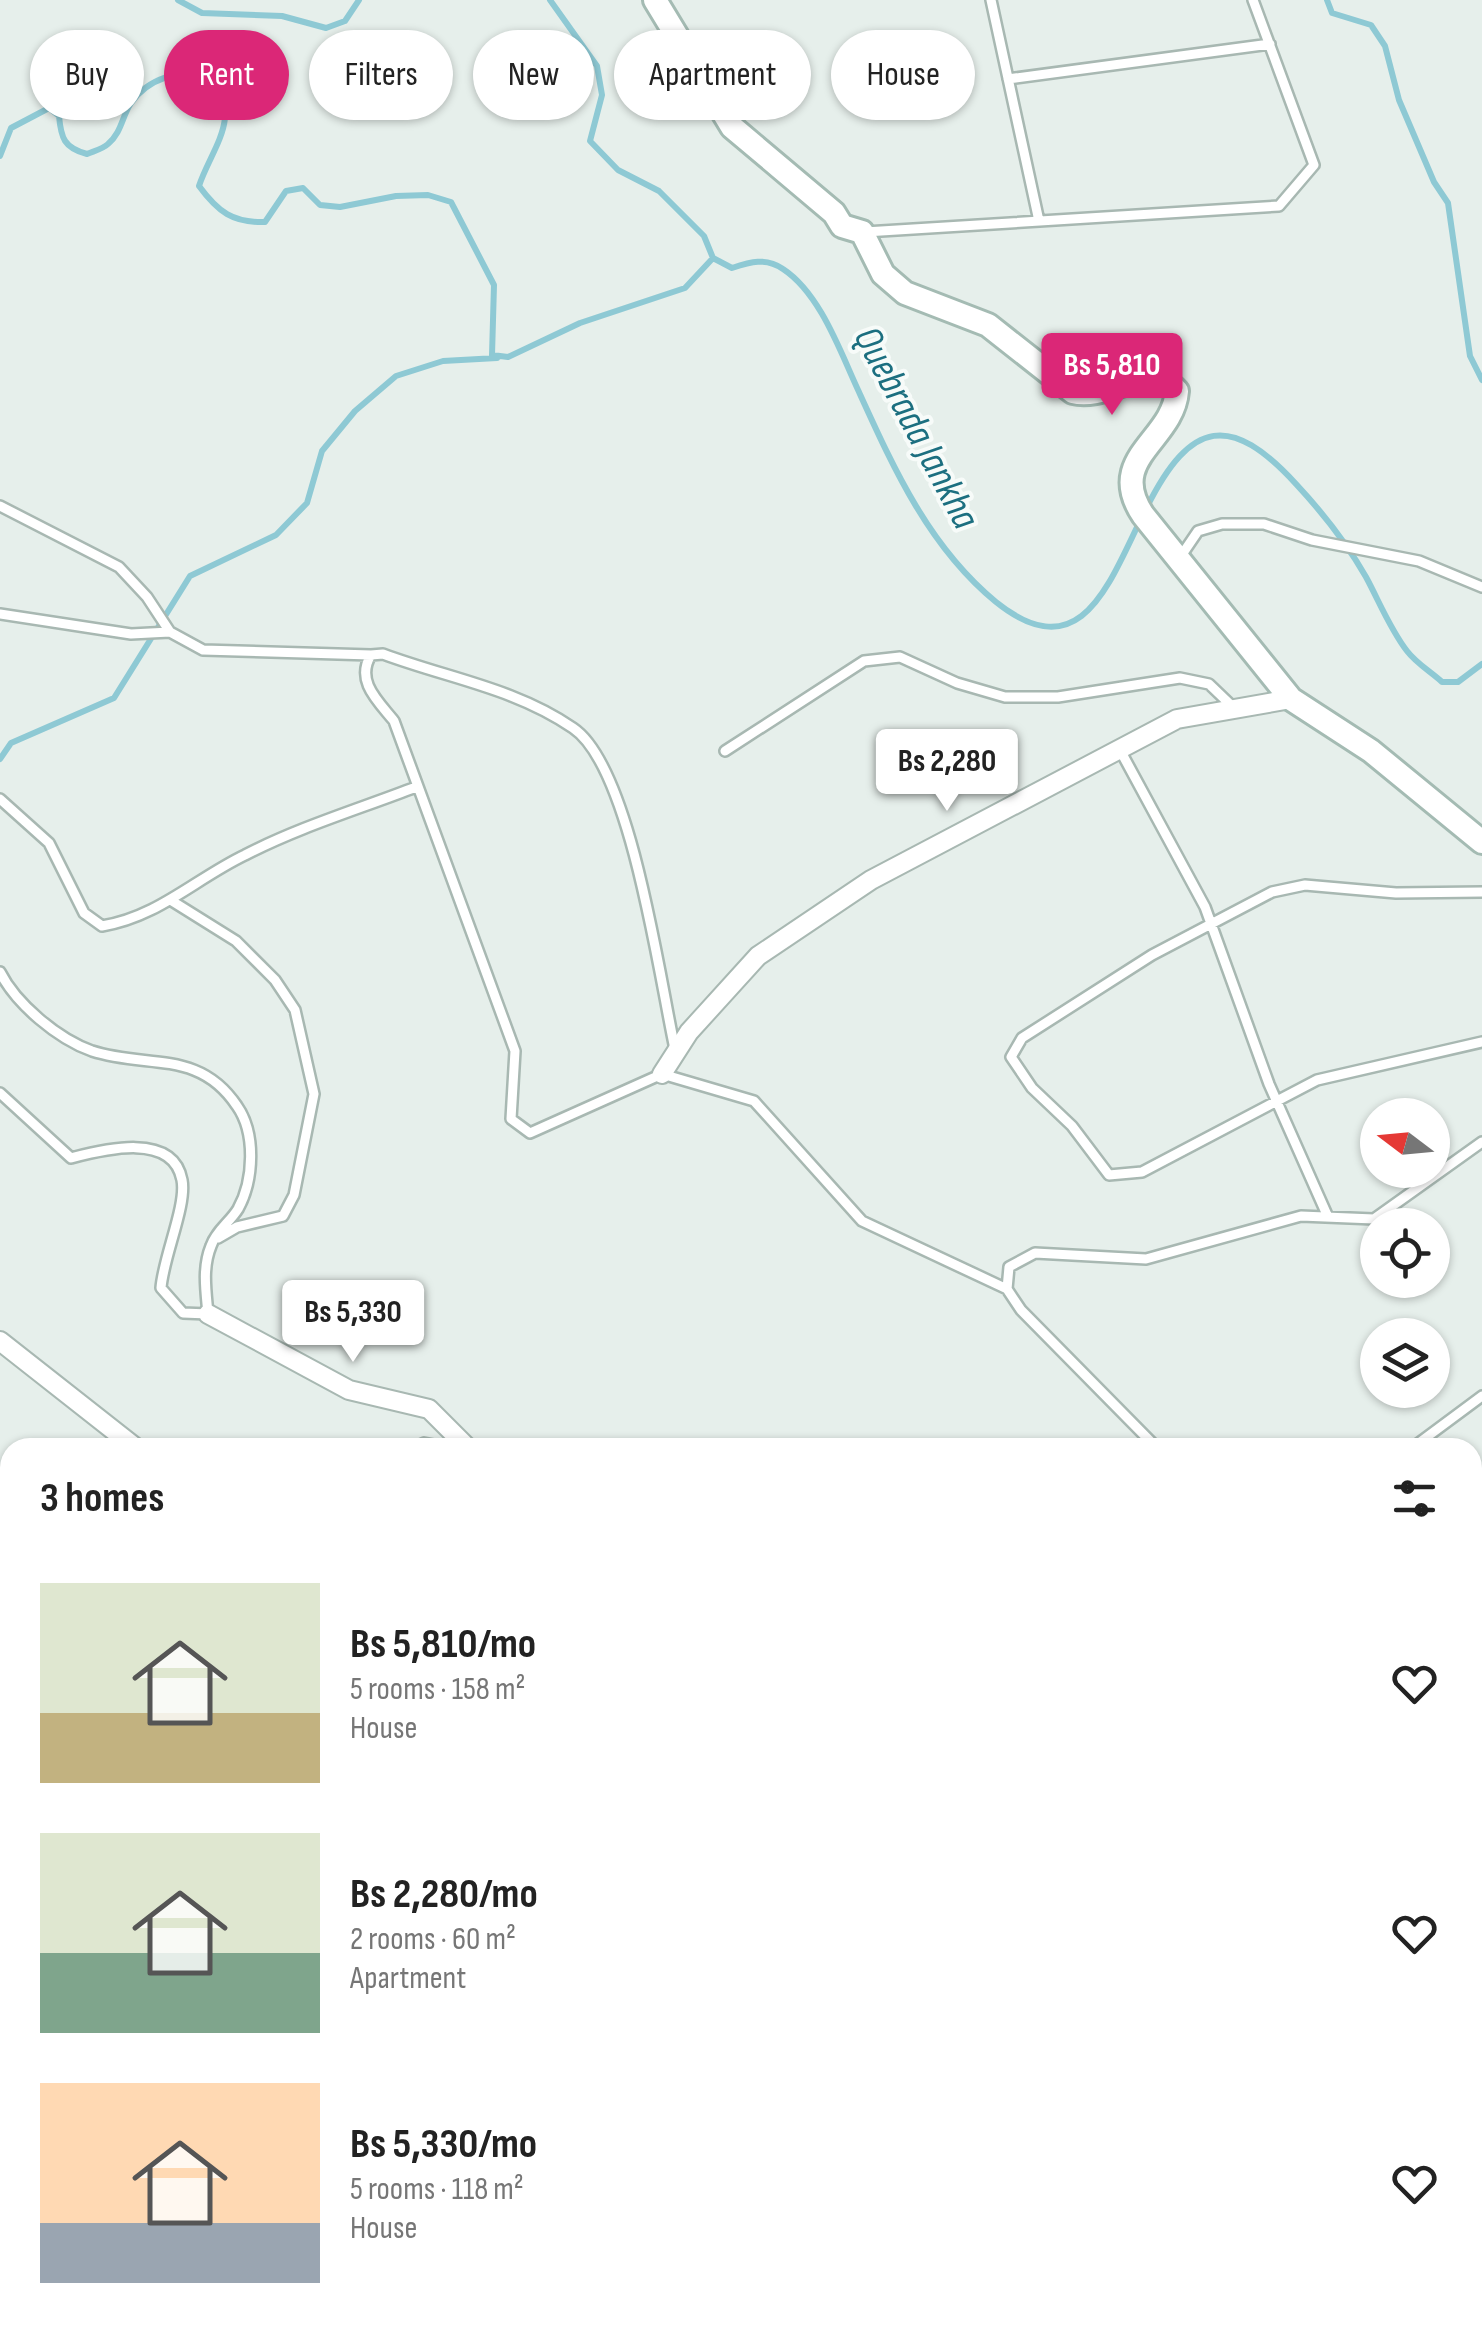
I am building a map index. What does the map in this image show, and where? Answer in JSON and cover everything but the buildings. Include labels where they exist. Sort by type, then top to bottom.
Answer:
[{"type":"street","points":[[655,0],[732,127],[834,214],[842,226],[862,232],[884,274],[906,293],[988,325],[1073,392],[1103,393],[1150,378],[1171,384],[1177,390],[1173,410],[1139,458],[1130,486],[1143,515],[1291,699],[1371,751],[1482,842]]},
{"type":"street","points":[[662,1074],[675,1051],[758,956],[871,880],[1177,719],[1291,699]]},
{"type":"street","points":[[208,1314],[350,1390],[429,1409],[458,1438]]},
{"type":"street","points":[[2,1348],[123,1438]]},
{"type":"lane","points":[[991,0],[1039,221]]},
{"type":"lane","points":[[862,232],[1279,206],[1314,166],[1253,0]]},
{"type":"lane","points":[[1008,79],[1270,44]]},
{"type":"lane","points":[[0,506],[120,567],[147,597],[170,632],[203,650],[383,654],[484,684],[576,729],[600,755],[624,822],[675,1051]]},
{"type":"lane","points":[[1179,558],[1198,531],[1222,524],[1264,524],[1312,540],[1419,561],[1482,586]]},
{"type":"lane","points":[[0,614],[131,634],[170,632]]},
{"type":"lane","points":[[371,655],[364,668],[368,688],[394,721],[515,1051],[512,1119],[530,1133],[662,1074],[754,1101],[862,1221],[1007,1290],[1054,1345],[1148,1438]]},
{"type":"lane","points":[[725,751],[864,661],[900,657],[958,683],[1006,696],[1058,697],[1180,678],[1209,684],[1234,708]]},
{"type":"lane","points":[[1120,748],[1211,924],[1276,1100],[1328,1217]]},
{"type":"lane","points":[[0,799],[49,844],[84,913],[102,926],[135,921],[172,901],[214,870],[268,843],[416,787]]},
{"type":"lane","points":[[1482,892],[1396,892],[1304,885],[1272,892],[1152,955],[1022,1038],[1011,1057],[1032,1088],[1072,1126],[1108,1174],[1142,1172],[1317,1080],[1482,1042]]},
{"type":"lane","points":[[172,901],[236,941],[275,980],[296,1010],[314,1094],[294,1195],[283,1216],[237,1227],[212,1242]]},
{"type":"lane","points":[[0,972],[24,1004],[64,1036],[92,1050],[186,1065],[220,1082],[240,1110],[251,1137],[249,1168],[239,1208],[212,1242],[205,1268],[208,1314],[183,1313],[161,1288],[183,1181],[174,1162],[154,1149],[131,1148],[71,1158],[0,1093]]},
{"type":"lane","points":[[0,1106],[15,1110]]},
{"type":"lane","points":[[1007,1290],[1008,1266],[1035,1253],[1146,1260],[1243,1228],[1301,1216],[1374,1219],[1482,1142]]},
{"type":"lane","points":[[1425,1438],[1482,1396]]},
{"type":"waterway","name":"Quebrada Jankha","points":[[178,0],[202,13],[282,16],[326,28],[345,21],[359,0]]},
{"type":"waterway","name":"Quebrada Jankha","points":[[550,0],[597,66],[602,95],[590,141],[618,170],[659,191],[704,236],[713,258],[732,268],[758,262],[777,265],[808,293],[828,326],[886,450],[932,532],[996,602],[1024,620],[1048,627],[1069,623],[1086,612],[1101,594],[1139,523]]},
{"type":"waterway","points":[[1327,0],[1332,13],[1371,25],[1385,46],[1399,100],[1434,182],[1448,203],[1470,356],[1482,380]]},
{"type":"waterway","points":[[0,156],[11,128],[49,108],[59,116],[69,145],[87,154],[98,150],[113,139],[131,103],[146,88],[166,77],[197,76],[219,93],[225,118],[199,186],[227,214],[265,222],[286,191],[303,188],[320,205],[340,207],[396,196],[428,195],[451,202],[494,285],[492,355],[508,357],[580,323],[685,288],[713,258]]},
{"type":"waterway","points":[[0,759],[11,743],[114,698],[190,576],[276,535],[307,503],[322,451],[355,411],[396,376],[443,361],[497,358]]},
{"type":"waterway","name":"Quebrada Jankha","points":[[1147,507],[1163,478],[1196,442],[1214,436],[1232,437],[1251,445],[1273,461],[1334,528],[1366,577],[1395,634],[1415,659],[1442,682],[1458,682],[1482,664]]}]
